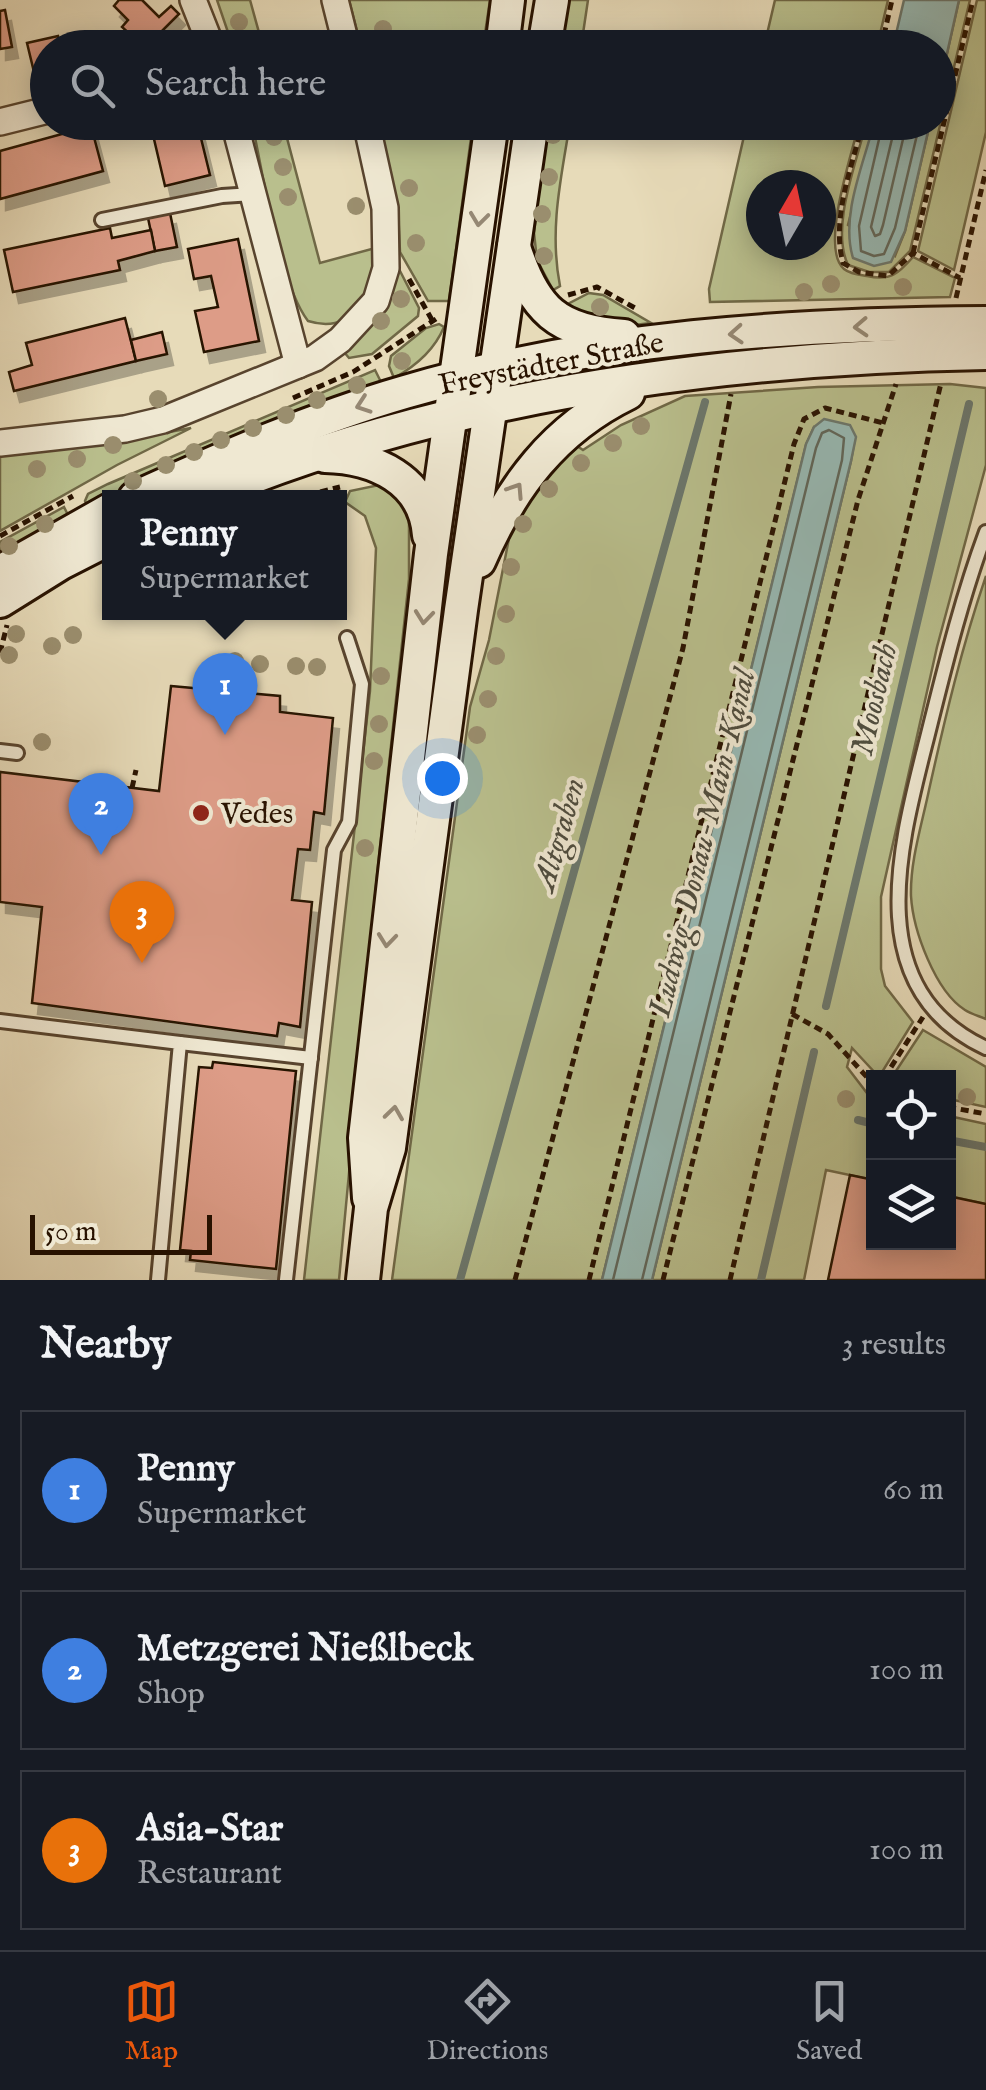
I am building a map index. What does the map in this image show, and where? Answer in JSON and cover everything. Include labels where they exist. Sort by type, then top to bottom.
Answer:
[{"type":"main road","points":[[504,30],[508,0]]},
{"type":"main road","points":[[547,30],[552,0]]},
{"type":"main road","points":[[371,1208],[365,1138],[430,554],[490,140]]},
{"type":"main road","points":[[363,1280],[371,1208],[389,1148],[529,140]]},
{"type":"main road","points":[[513,242],[530,288],[556,319],[594,334],[675,339]]},
{"type":"main road","name":"Freystädter Straße","points":[[155,490],[315,422],[495,370],[675,339],[986,323]]},
{"type":"main road","name":"Freystädter Straße","points":[[221,490],[308,456],[451,416],[689,372],[986,353]]},
{"type":"main road","points":[[462,610],[502,513],[520,483],[553,444],[608,403],[646,385],[689,372]]},
{"type":"main road","points":[[308,456],[360,458],[399,478],[426,513],[430,554]]},
{"type":"main road","points":[[0,572],[102,515]]},
{"type":"main road","points":[[0,601],[102,542]]},
{"type":"street","points":[[193,0],[205,30]]},
{"type":"street","points":[[336,0],[343,30]]},
{"type":"street","points":[[0,122],[30,114]]},
{"type":"street","points":[[239,140],[298,365]]},
{"type":"street","points":[[0,442],[125,429],[163,420],[298,365],[340,340],[365,315],[383,286],[387,253],[385,208],[370,140]]},
{"type":"lane","points":[[102,220],[222,196],[253,194]]},
{"type":"lane","points":[[986,532],[956,626],[907,818],[897,892],[899,926],[916,987],[948,1024],[986,1048]]},
{"type":"lane","points":[[286,1280],[334,850],[349,822],[362,684],[347,638]]},
{"type":"lane","points":[[0,751],[17,754]]},
{"type":"lane","points":[[0,1021],[310,1058]]},
{"type":"lane","points":[[158,1280],[180,1043]]},
{"type":"path","points":[[885,30],[892,0]]},
{"type":"path","points":[[956,75],[974,0]]},
{"type":"path","points":[[859,140],[838,242],[843,263],[859,272],[888,276],[913,253],[940,140]]},
{"type":"path","points":[[954,305],[986,170]]},
{"type":"path","points":[[913,253],[960,278]]},
{"type":"path","points":[[514,1280],[683,648],[736,366]]},
{"type":"path","points":[[663,1280],[858,500],[900,372]]},
{"type":"path","points":[[730,1280],[943,375]]},
{"type":"path","points":[[589,1280],[794,444],[804,419],[825,408],[883,423]]},
{"type":"path","points":[[344,490],[346,486]]},
{"type":"path","points":[[132,788],[136,770]]},
{"type":"path","points":[[889,1070],[929,1006]]},
{"type":"path","points":[[792,1014],[828,1034],[866,1076]]},
{"type":"path","points":[[956,1108],[986,1114]]},
{"type":"green space","points":[[217,0],[250,0],[258,30],[227,30]]},
{"type":"green space","points":[[349,0],[490,0],[486,30],[357,30]]},
{"type":"green space","points":[[565,0],[588,0],[584,30],[561,30]]},
{"type":"green space","points":[[775,0],[888,0],[881,30],[768,30]]},
{"type":"green space","points":[[959,0],[970,0],[956,59],[956,30],[952,30]]},
{"type":"green space","points":[[977,0],[986,0],[986,132],[954,270],[918,251],[944,140],[956,140],[956,89]]},
{"type":"green space","points":[[255,140],[287,140],[320,263],[379,247],[366,291],[351,315],[326,324],[308,321],[289,281],[273,227]]},
{"type":"green space","points":[[383,140],[471,140],[449,301],[428,301],[400,252],[398,209]]},
{"type":"green space","points":[[545,140],[567,140],[556,224],[560,286],[553,290],[537,260],[534,233]]},
{"type":"green space","points":[[743,140],[855,140],[836,221],[836,170],[746,170],[746,260],[836,260],[836,250],[837,258],[849,272],[888,277],[913,257],[955,278],[950,297],[710,302],[709,289]]},
{"type":"green space","points":[[861,140],[870,140],[848,225],[895,256],[905,231],[926,140],[937,140],[910,251],[889,272],[869,272],[848,265],[843,250],[843,214]]},
{"type":"green space","points":[[399,269],[419,308],[418,316],[372,354],[349,358],[344,352]]},
{"type":"green space","points":[[589,293],[603,295],[651,323],[626,326],[562,307]]},
{"type":"green space","points":[[439,324],[444,327],[430,351],[394,378],[389,366],[391,356],[426,328]]},
{"type":"green space","points":[[375,370],[382,384],[132,490],[102,490],[102,502],[88,507],[88,494]]},
{"type":"green space","points":[[950,384],[986,388],[986,465],[937,647],[881,897],[881,969],[885,986],[913,1022],[883,1070],[872,1070],[852,1048],[847,1067],[866,1092],[866,1179],[826,1170],[804,1280],[652,1280],[851,461],[855,438],[814,427],[806,445],[602,1280],[392,1280],[470,707],[489,640],[513,518],[571,442],[583,450],[621,425],[685,396]]},
{"type":"green space","points":[[191,428],[117,465],[0,531],[0,453]]},
{"type":"green space","points":[[392,486],[409,516],[409,579],[339,1280],[304,1280],[370,691],[376,548],[365,516],[347,503],[350,491]]},
{"type":"green space","points":[[64,507],[70,519],[0,559],[0,542]]},
{"type":"green space","points":[[986,576],[986,1019],[954,1001],[935,975],[916,925],[911,883],[941,736]]},
{"type":"green space","points":[[923,1030],[986,1067],[986,1107],[956,1101],[956,1070],[897,1070]]},
{"type":"green space","points":[[956,1118],[986,1124],[986,1204],[956,1198]]},
{"type":"water","points":[[904,0],[959,0],[952,30],[897,30]]},
{"type":"water","points":[[869,140],[926,140],[905,231],[891,262],[874,266],[853,258],[849,225]]},
{"type":"water","points":[[824,419],[850,425],[856,437],[652,1280],[602,1280],[806,444],[814,427]]},
{"type":"building","points":[[119,0],[142,0],[159,17],[171,6],[179,14],[163,30],[125,30],[122,27],[128,20],[114,6]]},
{"type":"building","points":[[5,10],[12,47],[0,49],[0,11]]},
{"type":"building","points":[[40,140],[95,140],[103,171],[0,199],[0,151]]},
{"type":"building","points":[[154,140],[201,140],[210,175],[165,186]]},
{"type":"building","points":[[170,213],[177,247],[155,251],[148,218]]},
{"type":"building","points":[[110,228],[112,238],[151,230],[155,251],[118,261],[120,270],[13,292],[4,250]]},
{"type":"building","points":[[238,239],[259,341],[204,352],[195,311],[218,307],[211,276],[194,279],[188,249]]},
{"type":"building","points":[[125,318],[136,361],[14,391],[9,372],[32,365],[26,343]]},
{"type":"building","points":[[162,332],[167,354],[136,361],[131,340]]},
{"type":"building","points":[[171,686],[280,696],[280,712],[333,718],[324,814],[314,812],[310,850],[298,849],[292,900],[312,902],[300,1027],[279,1023],[277,1036],[32,1003],[42,907],[0,902],[0,772],[159,791]]},
{"type":"building","points":[[213,1062],[296,1071],[276,1269],[190,1260],[191,1251],[180,1250],[199,1067],[212,1068]]},
{"type":"building","points":[[850,1175],[866,1178],[866,1250],[956,1250],[956,1198],[986,1204],[986,1280],[828,1280]]},
{"type":"waterway","name":"Altgraben","points":[[460,1280],[705,402]]},
{"type":"waterway","name":"Moosbach","points":[[826,1006],[969,404]]},
{"type":"waterway","name":"Moosbach","points":[[761,1280],[814,1052]]},
{"type":"waterway","points":[[858,1120],[866,1122]]},
{"type":"waterway","points":[[956,1141],[986,1147]]},
{"type":"place","name":"Penny","points":[[225,735]]},
{"type":"place","name":"Vedes","points":[[201,813]]},
{"type":"place","name":"Metzgerei Nießlbeck","points":[[101,855]]},
{"type":"place","name":"Asia-Star","points":[[142,963]]},
{"type":"water label","name":"Ludwig-Donau-Main-Kanal","points":[[701,843]]}]
